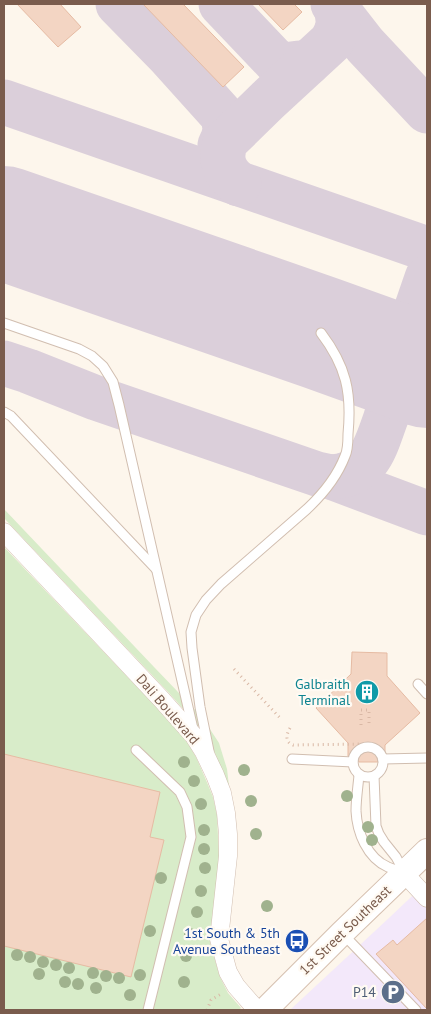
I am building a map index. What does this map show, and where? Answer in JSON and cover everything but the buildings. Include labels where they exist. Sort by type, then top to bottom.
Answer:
[{"type":"street","name":"Dali Boulevard","points":[[4,532],[145,682],[194,736],[204,752],[215,775],[223,800],[228,834],[228,856],[219,939],[228,972],[236,986],[257,1010]]},
{"type":"street","name":"1st Street Southeast","points":[[265,1010],[427,851]]},
{"type":"street","points":[[404,873],[427,898]]},
{"type":"lane","points":[[4,323],[79,349],[92,356],[103,366],[113,382],[194,736]]},
{"type":"lane","points":[[215,775],[200,706],[192,648],[192,632],[196,615],[206,600],[221,584],[308,510],[328,486],[346,454],[350,421],[349,393],[341,366],[321,333]]},
{"type":"lane","points":[[4,412],[10,416],[156,569]]},
{"type":"lane","points":[[418,684],[427,694]]},
{"type":"lane","points":[[369,747],[378,751],[383,759],[381,769],[374,776],[370,777],[364,777],[356,772],[352,762],[356,752],[369,747]]},
{"type":"lane","points":[[136,750],[180,792],[187,807],[191,837],[148,1010]]},
{"type":"lane","points":[[383,759],[427,758]]},
{"type":"lane","points":[[292,759],[352,762]]},
{"type":"lane","points":[[360,775],[356,809],[361,834],[375,858],[386,867],[404,873]]},
{"type":"lane","points":[[374,776],[376,826],[379,834],[396,857],[404,873]]},
{"type":"lane","points":[[342,933],[416,1010]]},
{"type":"path","points":[[234,669],[281,719]]},
{"type":"path","points":[[361,725],[361,710],[369,710],[369,726]]},
{"type":"path","points":[[290,728],[287,738],[294,745],[365,744]]},
{"type":"path","points":[[207,1010],[209,1003],[214,997]]},
{"type":"shaded area","points":[[427,882],[427,1010],[290,1010],[389,918]]},
{"type":"green space","points":[[4,509],[202,717],[219,743],[227,769],[229,786],[202,730],[4,518]]},
{"type":"green space","points":[[4,547],[155,706],[187,742],[196,757],[213,797],[217,815],[219,857],[210,943],[220,977],[228,993],[241,1008],[239,1010],[4,1010]]},
{"type":"taxiway","points":[[118,4],[168,55],[222,115],[225,130],[220,145]]},
{"type":"taxiway","points":[[221,4],[279,65],[308,63]]},
{"type":"taxiway","points":[[333,4],[365,45],[427,111]]},
{"type":"taxiway","points":[[239,184],[226,170],[224,165],[223,154],[226,141],[331,42],[338,25],[335,6]]},
{"type":"taxiway","points":[[4,102],[427,249]]},
{"type":"taxiway","points":[[407,336],[427,278]]},
{"type":"taxiway","points":[[356,346],[389,348],[395,346],[407,336],[409,351],[418,362],[427,367]]},
{"type":"taxiway","points":[[356,346],[371,355],[382,369],[388,392],[387,415],[394,403],[414,383],[427,378]]},
{"type":"taxiway","points":[[4,363],[96,398],[317,474],[331,477],[427,513]]},
{"type":"taxiway","points":[[331,477],[355,471],[363,465],[375,448],[387,415]]},
{"type":"runway","points":[[4,223],[427,371]]},
{"type":"place","name":"Galbraith Terminal","points":[[367,692]]},
{"type":"place","name":"1st South & 5th Avenue Southeast","points":[[297,941]]},
{"type":"place","name":"P14","points":[[393,992]]}]
